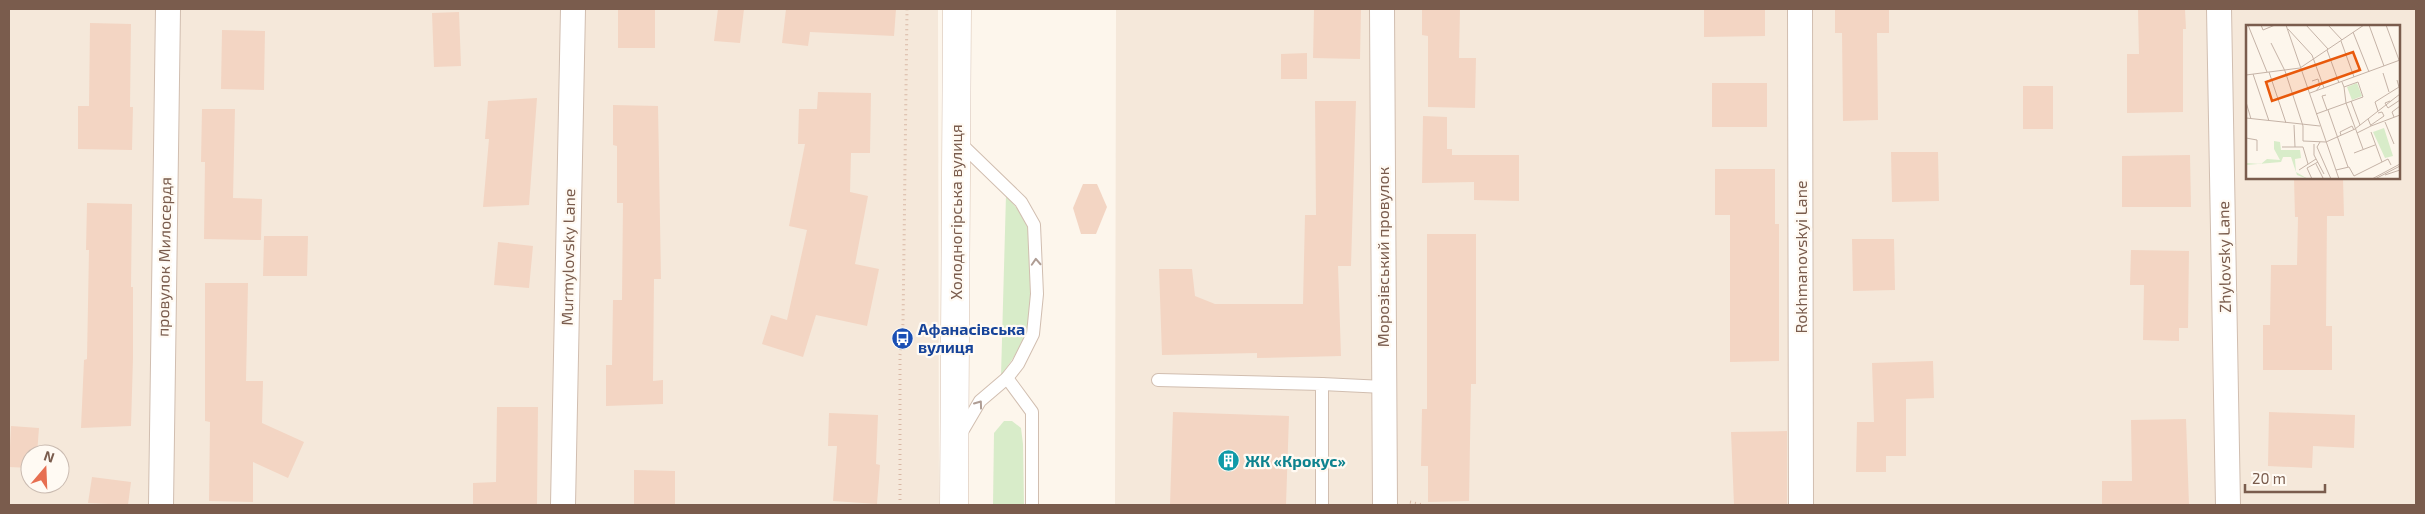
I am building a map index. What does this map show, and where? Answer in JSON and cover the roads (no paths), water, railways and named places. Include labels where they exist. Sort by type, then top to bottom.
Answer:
[{"type":"main road","name":"Холодногірська вулиця","points":[[954,505],[957,9]]},
{"type":"street","name":"провулок Милосердя","points":[[161,505],[168,9]]},
{"type":"street","name":"Murmylovsky Lane","points":[[563,505],[573,9]]},
{"type":"street","name":"Морозівський провулок","points":[[1382,9],[1385,505]]},
{"type":"street","name":"Rokhmanovskyi Lane","points":[[1800,9],[1802,505]]},
{"type":"street","name":"Zhylovsky Lane","points":[[2219,9],[2228,505]]},
{"type":"lane","points":[[954,446],[980,401],[1007,378],[1018,364],[1033,334],[1037,294],[1034,225],[1021,202],[956,139]]},
{"type":"lane","points":[[1007,378],[1032,412],[1032,505]]},
{"type":"lane","points":[[1158,380],[1384,387]]},
{"type":"lane","points":[[1322,384],[1322,505]]},
{"type":"place","name":"Афанасівська вулиця","points":[[902,338]]},
{"type":"place","name":"ЖК «Крокус»","points":[[1229,461]]}]
